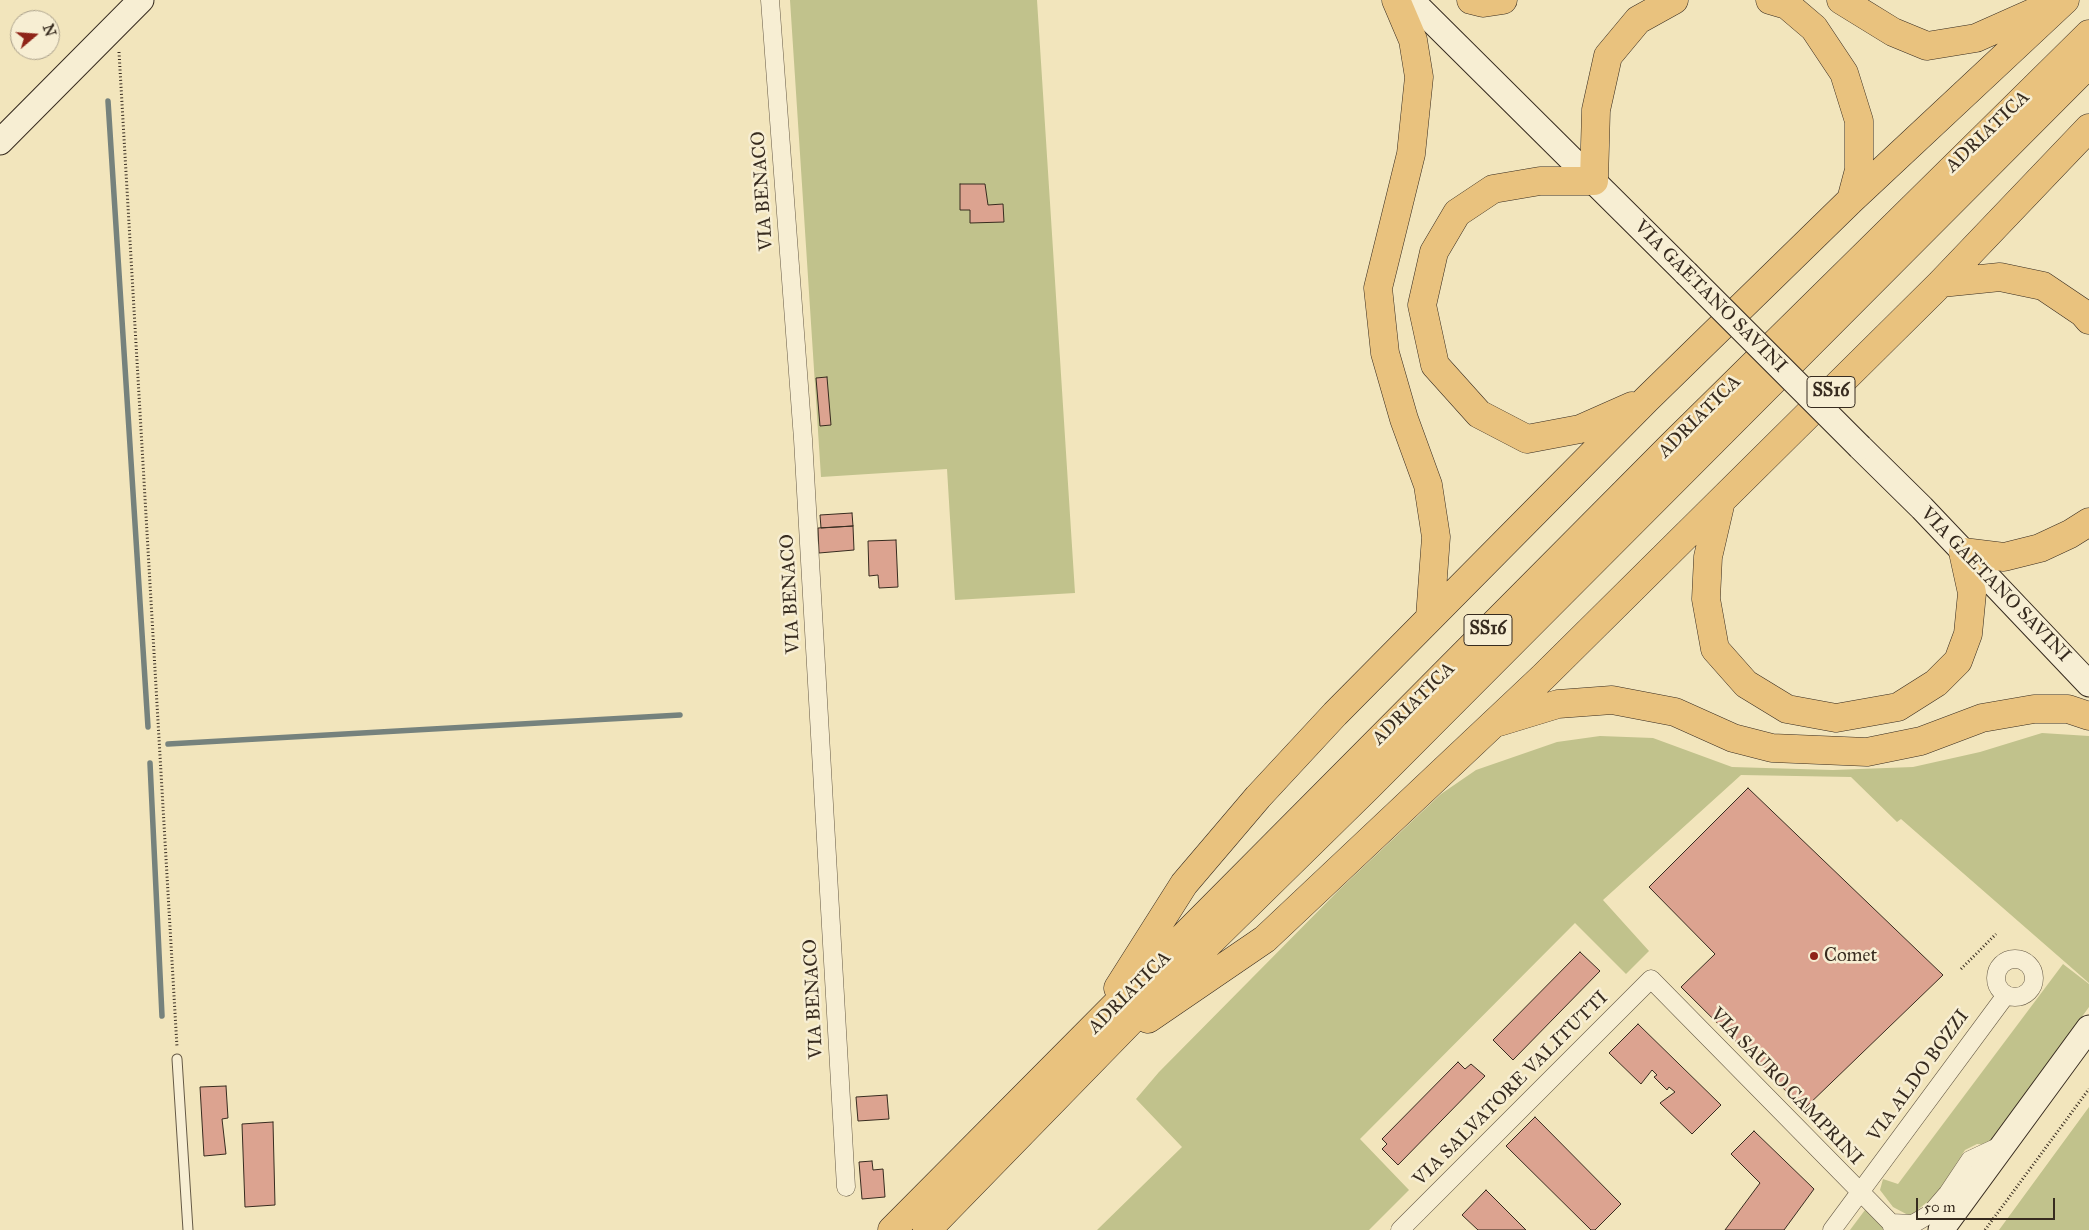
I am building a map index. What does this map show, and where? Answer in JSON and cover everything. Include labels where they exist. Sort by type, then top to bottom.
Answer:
[{"type":"highway","points":[[1396,0],[1413,40],[1419,77],[1411,154],[1378,288],[1385,353],[1404,419],[1428,484],[1436,537],[1430,617]]},
{"type":"highway","points":[[1471,0],[1483,4],[1503,0]]},
{"type":"highway","points":[[1594,181],[1596,110],[1608,56],[1638,20],[1674,0]]},
{"type":"highway","points":[[1770,0],[1787,5],[1814,28],[1844,73],[1858,121],[1859,170],[1851,200]]},
{"type":"highway","points":[[1841,0],[1893,32],[1928,46],[1976,38],[2061,0]]},
{"type":"highway","name":"SS16","points":[[1095,1043],[1184,884],[1258,797],[1430,617],[1647,399],[1851,200],[2065,0]]},
{"type":"highway","name":"ADRIATICA","points":[[927,1230],[1095,1043],[1651,466],[2089,34]]},
{"type":"highway","name":"ADRIATICA","points":[[892,1230],[1095,1043],[1195,955],[1366,789],[2089,64]]},
{"type":"highway","name":"SS16","points":[[1095,1043],[1265,940],[1493,724],[1721,501],[1941,283],[2089,128]]},
{"type":"highway","name":"SS16","points":[[1594,181],[1540,181],[1494,189],[1457,213],[1434,252],[1422,305],[1435,365],[1479,414],[1527,439],[1580,429],[1647,399]]},
{"type":"highway","points":[[1941,283],[2000,277],[2043,286],[2083,313],[2089,320]]},
{"type":"highway","points":[[1721,501],[1708,557],[1706,599],[1715,648],[1746,684],[1787,709],[1836,718],[1898,707],[1936,683],[1958,661],[1968,634],[1972,593],[1963,552],[2004,557],[2040,548],[2089,522]]},
{"type":"highway","name":"SS16","points":[[1493,724],[1558,704],[1612,700],[1675,712],[1733,738],[1772,748],[1867,752],[1921,741],[1982,718],[2034,709],[2068,709],[2089,716]]},
{"type":"main road","points":[[0,142],[142,0]]},
{"type":"main road","name":"VIA GAETANO SAVINI","points":[[1411,0],[1860,447],[2089,684]]},
{"type":"main road","points":[[1941,1230],[2089,1028]]},
{"type":"street","name":"VIA BENACO","points":[[770,0],[803,438],[846,1186]]},
{"type":"street","name":"VIA SAURO CAMPRINI","points":[[1651,979],[1892,1226],[1913,1224],[1930,1214],[1948,1193],[1970,1160],[2004,1144]]},
{"type":"street","name":"VIA SALVATORE VALITUTTI","points":[[1400,1230],[1651,979]]},
{"type":"street","name":"VIA ALDO BOZZI","points":[[1832,1230],[2006,995]]},
{"type":"lane","points":[[177,1059],[188,1230]]},
{"type":"path","points":[[118,24],[177,1059]]},
{"type":"path","points":[[1961,970],[1996,934]]},
{"type":"path","points":[[1985,1230],[2089,1089]]},
{"type":"green space","points":[[790,0],[1037,0],[1075,593],[955,600],[947,469],[821,477]]},
{"type":"green space","points":[[2042,733],[2089,736],[2089,983],[1901,819],[1897,822],[1851,777],[1741,775],[1603,900],[1649,951],[1626,974],[1575,923],[1360,1139],[1409,1190],[1369,1230],[1097,1230],[1182,1147],[1136,1099],[1159,1072],[1341,888],[1441,794],[1476,770],[1557,742],[1600,736],[1653,738],[1732,767],[1833,770],[1913,767],[1980,752]]},
{"type":"green space","points":[[2063,964],[2089,984],[2089,1007],[1989,1145],[1977,1144],[1965,1150],[1936,1195],[1910,1216],[1893,1207],[1880,1190],[1883,1179],[1898,1184]]},
{"type":"green space","points":[[2089,1107],[2089,1230],[1999,1230]]},
{"type":"green space","points":[[1865,1210],[1886,1230],[1850,1230]]},
{"type":"building","points":[[960,184],[985,184],[988,205],[1003,204],[1004,222],[970,223],[970,210],[960,210]]},
{"type":"building","points":[[827,377],[831,425],[820,426],[816,378]]},
{"type":"building","points":[[852,513],[853,526],[821,528],[820,515]]},
{"type":"building","points":[[853,526],[854,550],[819,553],[818,528]]},
{"type":"building","points":[[896,540],[898,587],[879,588],[878,575],[869,576],[868,541]]},
{"type":"building","points":[[1748,788],[1943,975],[1804,1109],[1681,987],[1715,954],[1649,887]]},
{"type":"building","points":[[1580,952],[1600,971],[1513,1060],[1493,1040]]},
{"type":"building","points":[[1638,1024],[1721,1105],[1692,1134],[1660,1103],[1675,1092],[1669,1087],[1667,1090],[1654,1077],[1657,1075],[1652,1070],[1641,1084],[1609,1053]]},
{"type":"building","points":[[1458,1062],[1465,1069],[1471,1064],[1485,1076],[1398,1165],[1382,1149],[1387,1144],[1382,1139]]},
{"type":"building","points":[[226,1086],[228,1118],[222,1119],[226,1154],[204,1156],[200,1087]]},
{"type":"building","points":[[887,1095],[889,1119],[858,1121],[856,1097]]},
{"type":"building","points":[[1535,1117],[1621,1204],[1595,1230],[1591,1230],[1506,1146]]},
{"type":"building","points":[[273,1122],[275,1205],[245,1207],[242,1124]]},
{"type":"building","points":[[1754,1131],[1814,1189],[1784,1230],[1725,1230],[1760,1183],[1731,1154]]},
{"type":"building","points":[[872,1161],[873,1170],[883,1169],[885,1197],[862,1199],[859,1162]]},
{"type":"building","points":[[1486,1190],[1526,1230],[1478,1230],[1462,1215]]},
{"type":"waterway","points":[[108,101],[148,727]]},
{"type":"waterway","points":[[168,744],[680,715]]},
{"type":"waterway","points":[[150,763],[162,1016]]},
{"type":"place","name":"Comet","points":[[1814,956]]}]
